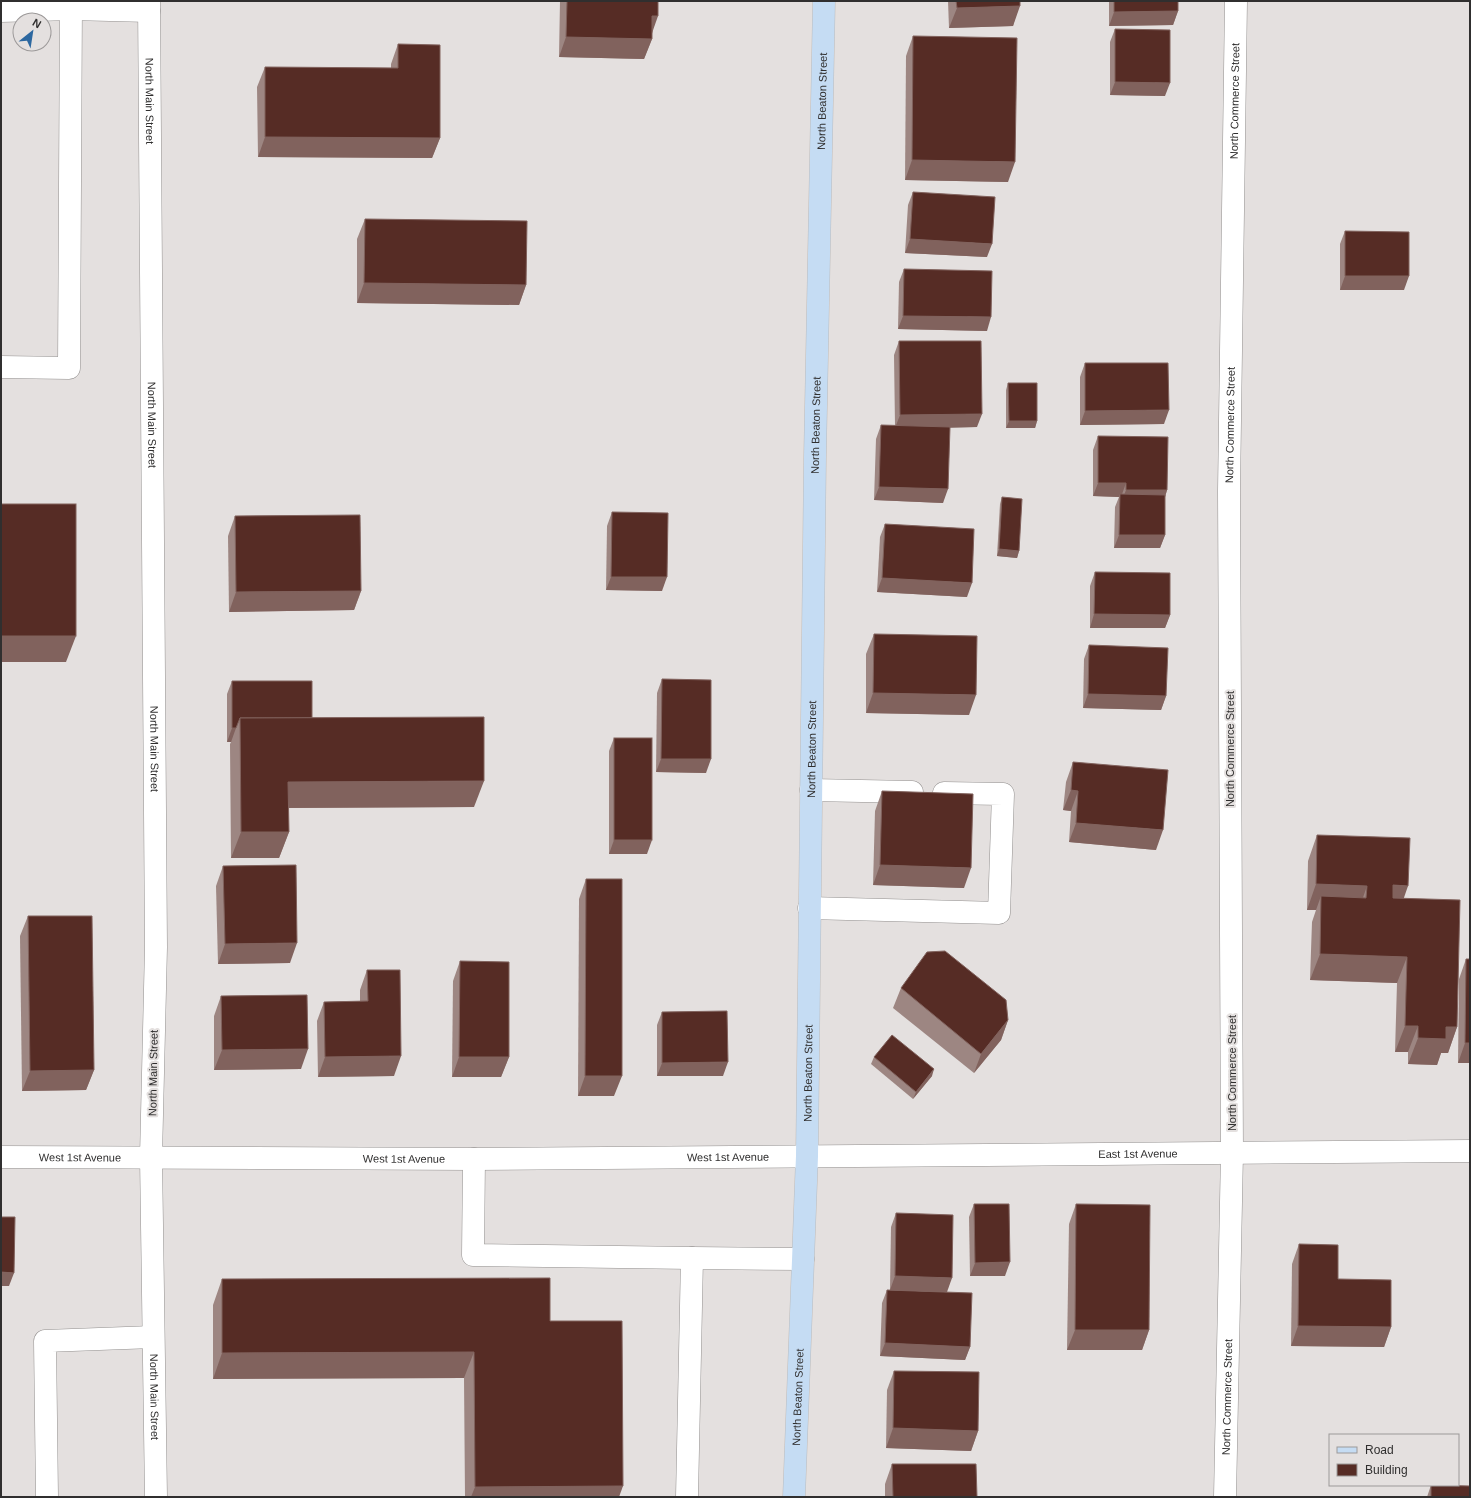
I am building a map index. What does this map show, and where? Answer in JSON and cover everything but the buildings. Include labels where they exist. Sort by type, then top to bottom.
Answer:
[{"type":"main road","name":"North Beaton Street","points":[[794,1497],[807,1156],[814,457],[824,1]]},
{"type":"street","name":"North Commerce Street","points":[[1225,1497],[1232,1153],[1229,491],[1236,1]]},
{"type":"street","points":[[1,367],[69,368],[71,5]]},
{"type":"street","points":[[1,11],[71,5],[149,6]]},
{"type":"street","name":"North Main Street","points":[[149,6],[156,939],[151,1157],[156,1497]]},
{"type":"street","points":[[809,908],[999,913],[1003,794],[811,790]]},
{"type":"street","name":"East 1st Avenue","points":[[807,1156],[1470,1151]]},
{"type":"street","name":"West 1st Avenue","points":[[1,1157],[474,1158],[807,1156]]},
{"type":"street","points":[[474,1158],[473,1255],[803,1259]]},
{"type":"street","points":[[687,1497],[692,1258]]},
{"type":"street","points":[[47,1497],[45,1341],[153,1337]]}]
